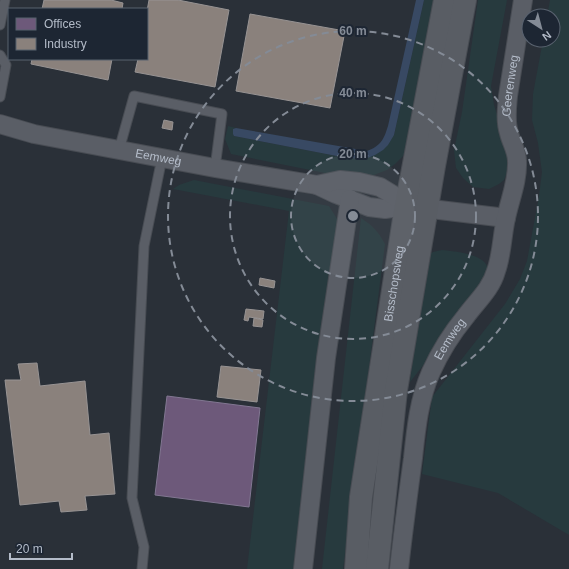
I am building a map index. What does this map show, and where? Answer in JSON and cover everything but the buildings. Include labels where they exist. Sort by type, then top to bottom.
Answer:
[{"type":"main road","name":"Bisschopsweg","points":[[377,569],[417,207],[445,0]]},
{"type":"main road","name":"Bisschopsweg","points":[[356,569],[361,497],[417,207],[465,0]]},
{"type":"street","name":"Geerenweg","points":[[506,218],[517,176],[517,160],[506,122],[508,96],[523,0]]},
{"type":"street","name":"Eemweg","points":[[0,124],[34,134],[215,168],[317,185],[370,207],[385,209],[417,207],[506,218],[497,270],[491,284],[450,337],[440,353],[430,373],[423,394],[418,417],[399,569]]},
{"type":"street","name":"Eemweg","points":[[317,185],[340,180],[359,182],[380,187],[417,207]]},
{"type":"street","points":[[303,569],[326,358],[350,199]]},
{"type":"lane","points":[[0,25],[5,0]]},
{"type":"lane","points":[[0,55],[6,65],[0,97]]},
{"type":"lane","points":[[119,150],[134,96],[222,114],[215,168]]},
{"type":"lane","points":[[142,569],[144,547],[132,498],[144,246],[162,158]]},
{"type":"green space","points":[[424,0],[437,0],[410,145],[403,156],[395,164],[387,170],[371,176],[330,174],[231,154],[225,139],[228,126],[236,128],[233,129],[234,136],[347,158],[365,159],[394,135]]},
{"type":"green space","points":[[478,0],[507,0],[491,86],[494,105],[511,164],[504,180],[489,189],[473,187],[463,178],[456,168],[454,150],[462,112]]},
{"type":"green space","points":[[550,0],[569,0],[569,535],[498,493],[422,474],[432,397],[505,304],[520,279],[527,261],[542,172],[538,143],[532,120],[533,94],[542,48],[561,48],[561,8],[548,8]]},
{"type":"green space","points":[[194,180],[329,206],[339,222],[301,569],[247,569],[289,211],[173,189],[179,185]]},
{"type":"green space","points":[[361,218],[375,229],[385,244],[343,569],[322,569]]},
{"type":"green space","points":[[442,250],[467,254],[480,259],[487,266],[489,276],[473,302],[410,382],[426,256],[433,252]]},
{"type":"water","points":[[416,0],[424,0],[394,135],[383,150],[365,159],[347,158],[234,136],[233,129],[236,128],[367,151],[376,147],[385,135],[388,126]]}]
